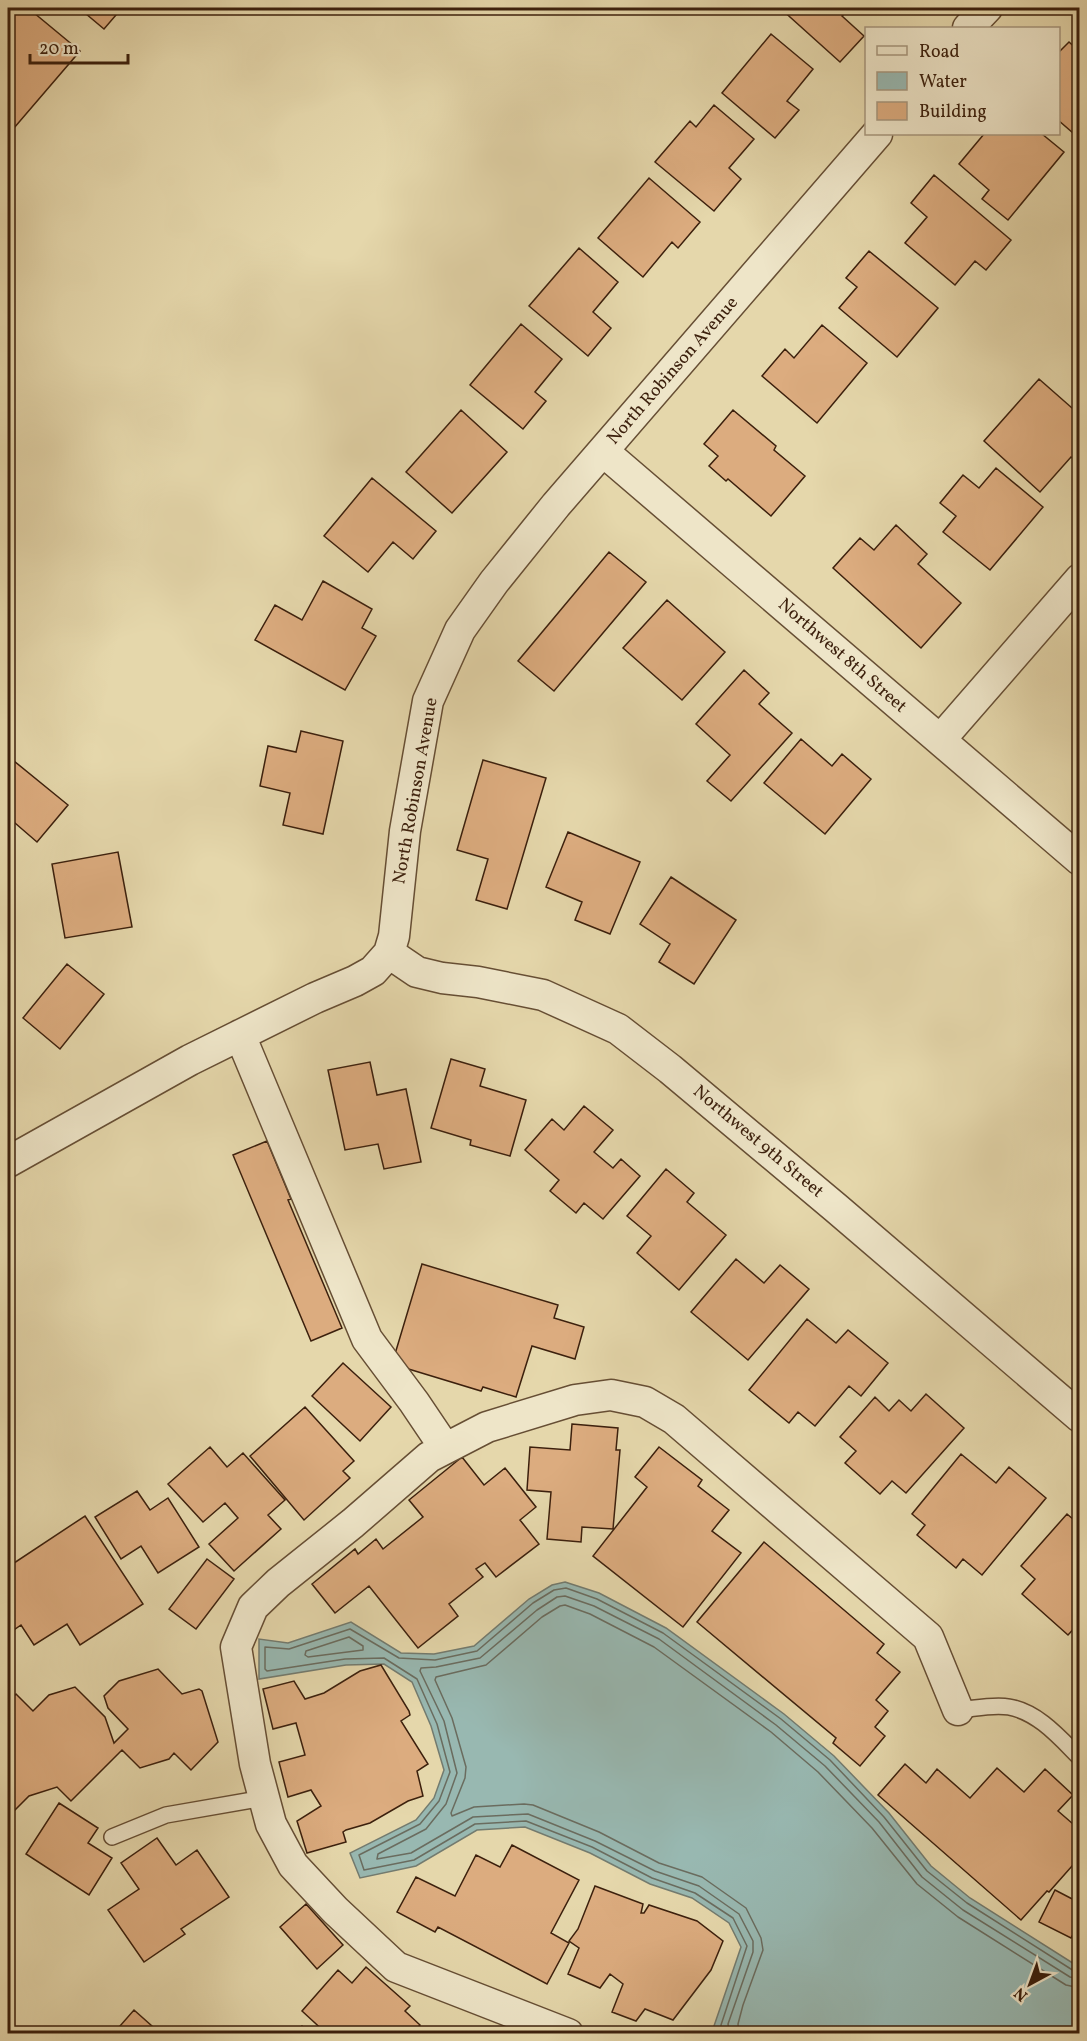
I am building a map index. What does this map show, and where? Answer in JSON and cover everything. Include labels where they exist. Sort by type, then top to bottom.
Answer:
[{"type":"street","points":[[969,27],[987,8]]},
{"type":"street","name":"North Robinson Avenue","points":[[389,953],[394,936],[405,831],[428,701],[460,630],[494,582],[556,505],[876,135]]},
{"type":"street","name":"Northwest 8th Street","points":[[603,452],[1080,860]]},
{"type":"street","points":[[940,740],[1080,579]]},
{"type":"street","points":[[8,1162],[190,1060],[315,998],[355,981],[373,971],[389,953]]},
{"type":"street","name":"Northwest 9th Street","points":[[389,953],[417,972],[543,996],[618,1029],[670,1069],[819,1193],[1080,1417]]},
{"type":"street","points":[[240,1035],[367,1339],[445,1448]]},
{"type":"street","points":[[568,2034],[396,1967],[335,1910],[293,1865],[271,1824],[255,1764],[236,1647],[253,1607],[429,1456],[487,1427],[575,1400],[611,1395],[645,1402],[674,1419],[928,1637],[958,1710]]},
{"type":"lane","points":[[958,1710],[1007,1706],[1030,1714],[1057,1735],[1080,1758]]},
{"type":"lane","points":[[112,1837],[166,1815],[264,1798]]},
{"type":"water","points":[[565,1582],[599,1593],[666,1628],[784,1714],[834,1756],[889,1813],[931,1866],[970,1898],[1079,1967],[1079,2033],[717,2033],[714,2026],[741,1947],[729,1923],[692,1898],[650,1884],[590,1853],[525,1827],[477,1830],[416,1866],[360,1878],[350,1853],[416,1820],[434,1798],[444,1770],[431,1726],[412,1682],[384,1664],[346,1665],[259,1679],[259,1639],[288,1643],[351,1622],[401,1653],[434,1654],[474,1646],[529,1599],[552,1585]]},
{"type":"building","points":[[8,8],[28,8],[80,51],[8,135]]},
{"type":"building","points":[[79,8],[122,8],[104,29]]},
{"type":"building","points":[[780,8],[850,8],[842,16],[864,36],[840,62]]},
{"type":"building","points":[[771,34],[813,69],[787,101],[799,110],[775,138],[722,93]]},
{"type":"building","points":[[1069,42],[1080,52],[1080,139],[1060,122],[1060,51]]},
{"type":"building","points":[[714,105],[754,139],[729,168],[741,179],[714,211],[655,162],[690,121],[696,127]]},
{"type":"building","points":[[983,135],[1043,135],[1064,152],[1008,220],[982,199],[989,190],[959,164]]},
{"type":"building","points":[[934,175],[1011,240],[986,270],[975,261],[955,285],[905,243],[927,217],[911,203]]},
{"type":"building","points":[[649,178],[700,222],[678,248],[672,242],[643,277],[598,238]]},
{"type":"building","points":[[579,248],[618,282],[593,312],[611,328],[588,356],[529,306]]},
{"type":"building","points":[[869,251],[938,308],[897,357],[839,308],[857,287],[846,278]]},
{"type":"building","points":[[521,324],[562,359],[535,392],[546,401],[523,429],[470,385]]},
{"type":"building","points":[[822,325],[867,363],[817,423],[762,376],[785,349],[794,358]]},
{"type":"building","points":[[1080,371],[1080,383],[1074,378]]},
{"type":"building","points":[[1039,379],[1080,415],[1080,464],[1071,457],[1040,492],[984,441]]},
{"type":"building","points":[[461,410],[507,452],[452,513],[406,472]]},
{"type":"building","points":[[733,410],[776,446],[774,450],[805,476],[771,516],[728,479],[726,481],[709,466],[718,456],[704,444]]},
{"type":"building","points":[[996,468],[1043,507],[990,570],[943,532],[956,516],[940,503],[963,475],[979,488]]},
{"type":"building","points":[[372,478],[436,531],[413,559],[393,542],[368,572],[324,536]]},
{"type":"building","points":[[896,525],[927,554],[918,564],[961,603],[921,648],[833,568],[860,538],[874,550]]},
{"type":"building","points":[[609,552],[646,582],[554,691],[518,661]]},
{"type":"building","points":[[323,581],[372,609],[362,628],[376,636],[345,690],[255,640],[275,605],[302,620]]},
{"type":"building","points":[[667,600],[725,652],[682,700],[623,648]]},
{"type":"building","points":[[744,670],[769,693],[759,704],[792,733],[731,801],[707,781],[730,755],[696,724]]},
{"type":"building","points":[[301,731],[343,741],[323,834],[283,825],[290,793],[260,786],[268,746],[296,752]]},
{"type":"building","points":[[801,739],[832,766],[842,754],[871,779],[825,834],[764,783]]},
{"type":"building","points":[[483,760],[546,778],[507,909],[476,900],[488,859],[457,850]]},
{"type":"building","points":[[14,761],[68,805],[37,842],[8,817],[8,769]]},
{"type":"building","points":[[568,832],[640,862],[610,934],[575,920],[582,902],[546,887]]},
{"type":"building","points":[[118,852],[132,927],[65,938],[52,864]]},
{"type":"building","points":[[671,877],[736,920],[694,984],[659,962],[670,944],[640,924]]},
{"type":"building","points":[[67,964],[104,994],[60,1049],[23,1018]]},
{"type":"building","points":[[451,1059],[485,1069],[480,1086],[526,1100],[510,1156],[470,1145],[471,1140],[431,1128]]},
{"type":"building","points":[[370,1062],[377,1095],[406,1089],[421,1162],[384,1169],[378,1144],[345,1150],[328,1070]]},
{"type":"building","points":[[584,1106],[613,1130],[594,1152],[613,1168],[621,1159],[640,1176],[603,1219],[584,1203],[576,1213],[550,1191],[559,1180],[525,1150],[552,1119],[564,1130]]},
{"type":"building","points":[[267,1141],[291,1199],[288,1200],[342,1328],[311,1341],[233,1155]]},
{"type":"building","points":[[666,1169],[694,1193],[687,1202],[726,1235],[679,1290],[637,1253],[651,1236],[627,1216]]},
{"type":"building","points":[[736,1259],[764,1283],[780,1265],[809,1289],[748,1360],[691,1312]]},
{"type":"building","points":[[422,1264],[558,1305],[554,1318],[584,1327],[575,1359],[532,1346],[516,1397],[483,1387],[481,1391],[392,1364]]},
{"type":"building","points":[[807,1319],[836,1343],[848,1330],[888,1363],[861,1396],[849,1386],[815,1426],[798,1412],[789,1423],[749,1390]]},
{"type":"building","points":[[343,1363],[391,1407],[360,1441],[312,1396]]},
{"type":"building","points":[[926,1394],[964,1428],[906,1493],[892,1481],[880,1494],[845,1463],[856,1451],[840,1437],[875,1397],[889,1411],[899,1400],[911,1411]]},
{"type":"building","points":[[305,1407],[354,1461],[343,1471],[350,1478],[304,1520],[250,1456]]},
{"type":"building","points":[[572,1424],[618,1428],[616,1450],[620,1450],[613,1529],[582,1527],[581,1542],[547,1539],[551,1492],[527,1490],[530,1447],[570,1450]]},
{"type":"building","points":[[210,1447],[227,1467],[243,1453],[285,1500],[268,1515],[281,1529],[234,1571],[209,1544],[238,1518],[225,1503],[203,1522],[168,1484]]},
{"type":"building","points":[[659,1447],[702,1480],[698,1486],[729,1510],[712,1531],[741,1553],[683,1627],[593,1556],[647,1487],[635,1477]]},
{"type":"building","points":[[961,1454],[996,1483],[1009,1467],[1046,1498],[982,1575],[963,1559],[956,1568],[917,1535],[925,1525],[912,1514]]},
{"type":"building","points":[[462,1457],[484,1485],[505,1468],[536,1507],[520,1520],[539,1544],[496,1577],[485,1563],[476,1569],[483,1577],[449,1604],[458,1616],[418,1648],[369,1586],[335,1613],[312,1584],[355,1549],[358,1554],[376,1539],[383,1549],[423,1517],[409,1500]]},
{"type":"building","points":[[137,1491],[150,1510],[168,1498],[199,1547],[158,1573],[141,1546],[121,1559],[95,1517]]},
{"type":"building","points":[[1067,1514],[1080,1525],[1080,1622],[1068,1635],[1022,1594],[1035,1579],[1021,1566]]},
{"type":"building","points":[[85,1516],[143,1604],[80,1645],[67,1624],[34,1645],[21,1625],[8,1634],[8,1567]]},
{"type":"building","points":[[764,1542],[884,1644],[877,1653],[900,1672],[876,1700],[888,1711],[875,1727],[885,1736],[860,1766],[833,1743],[836,1738],[697,1622]]},
{"type":"building","points":[[207,1559],[234,1579],[196,1629],[169,1609]]},
{"type":"building","points":[[381,1665],[409,1711],[410,1715],[401,1721],[428,1764],[417,1771],[423,1796],[408,1801],[370,1823],[346,1830],[343,1832],[346,1842],[307,1853],[297,1821],[321,1806],[311,1790],[288,1797],[279,1762],[305,1755],[296,1723],[273,1729],[263,1689],[294,1681],[305,1699],[324,1693],[360,1671]]},
{"type":"building","points":[[158,1669],[182,1694],[199,1689],[202,1691],[218,1742],[191,1770],[174,1753],[169,1759],[140,1768],[122,1750],[71,1801],[57,1787],[29,1796],[8,1817],[8,1702],[16,1694],[33,1711],[49,1695],[75,1687],[105,1717],[114,1743],[128,1729],[108,1708],[104,1696],[119,1681]]},
{"type":"building","points":[[905,1764],[926,1783],[937,1769],[970,1798],[997,1768],[1024,1792],[1045,1769],[1073,1795],[1058,1811],[1080,1830],[1080,1857],[1021,1920],[878,1795]]},
{"type":"building","points":[[59,1803],[98,1828],[88,1843],[112,1858],[89,1895],[26,1854]]},
{"type":"building","points":[[157,1838],[176,1865],[197,1850],[229,1897],[181,1929],[185,1934],[144,1962],[108,1910],[139,1889],[121,1863]]},
{"type":"building","points":[[512,1845],[579,1880],[551,1933],[569,1943],[547,1984],[438,1927],[435,1932],[397,1912],[416,1877],[455,1896],[476,1855],[500,1867]]},
{"type":"building","points":[[595,1886],[643,1904],[641,1913],[644,1913],[649,1905],[697,1921],[723,1941],[711,1970],[673,2020],[645,2009],[636,2021],[612,2012],[623,1984],[610,1974],[600,1988],[568,1974],[579,1948],[569,1941],[578,1929]]},
{"type":"building","points":[[1055,1890],[1080,1903],[1080,1921],[1071,1938],[1039,1922]]},
{"type":"building","points":[[306,1904],[343,1945],[317,1969],[280,1927]]},
{"type":"building","points":[[366,1967],[410,2006],[405,2011],[420,2025],[412,2034],[327,2034],[302,2011],[338,1970],[352,1983]]},
{"type":"building","points":[[134,2010],[161,2034],[113,2034]]},
{"type":"building","points":[[302,2026],[312,2034],[296,2034]]}]
